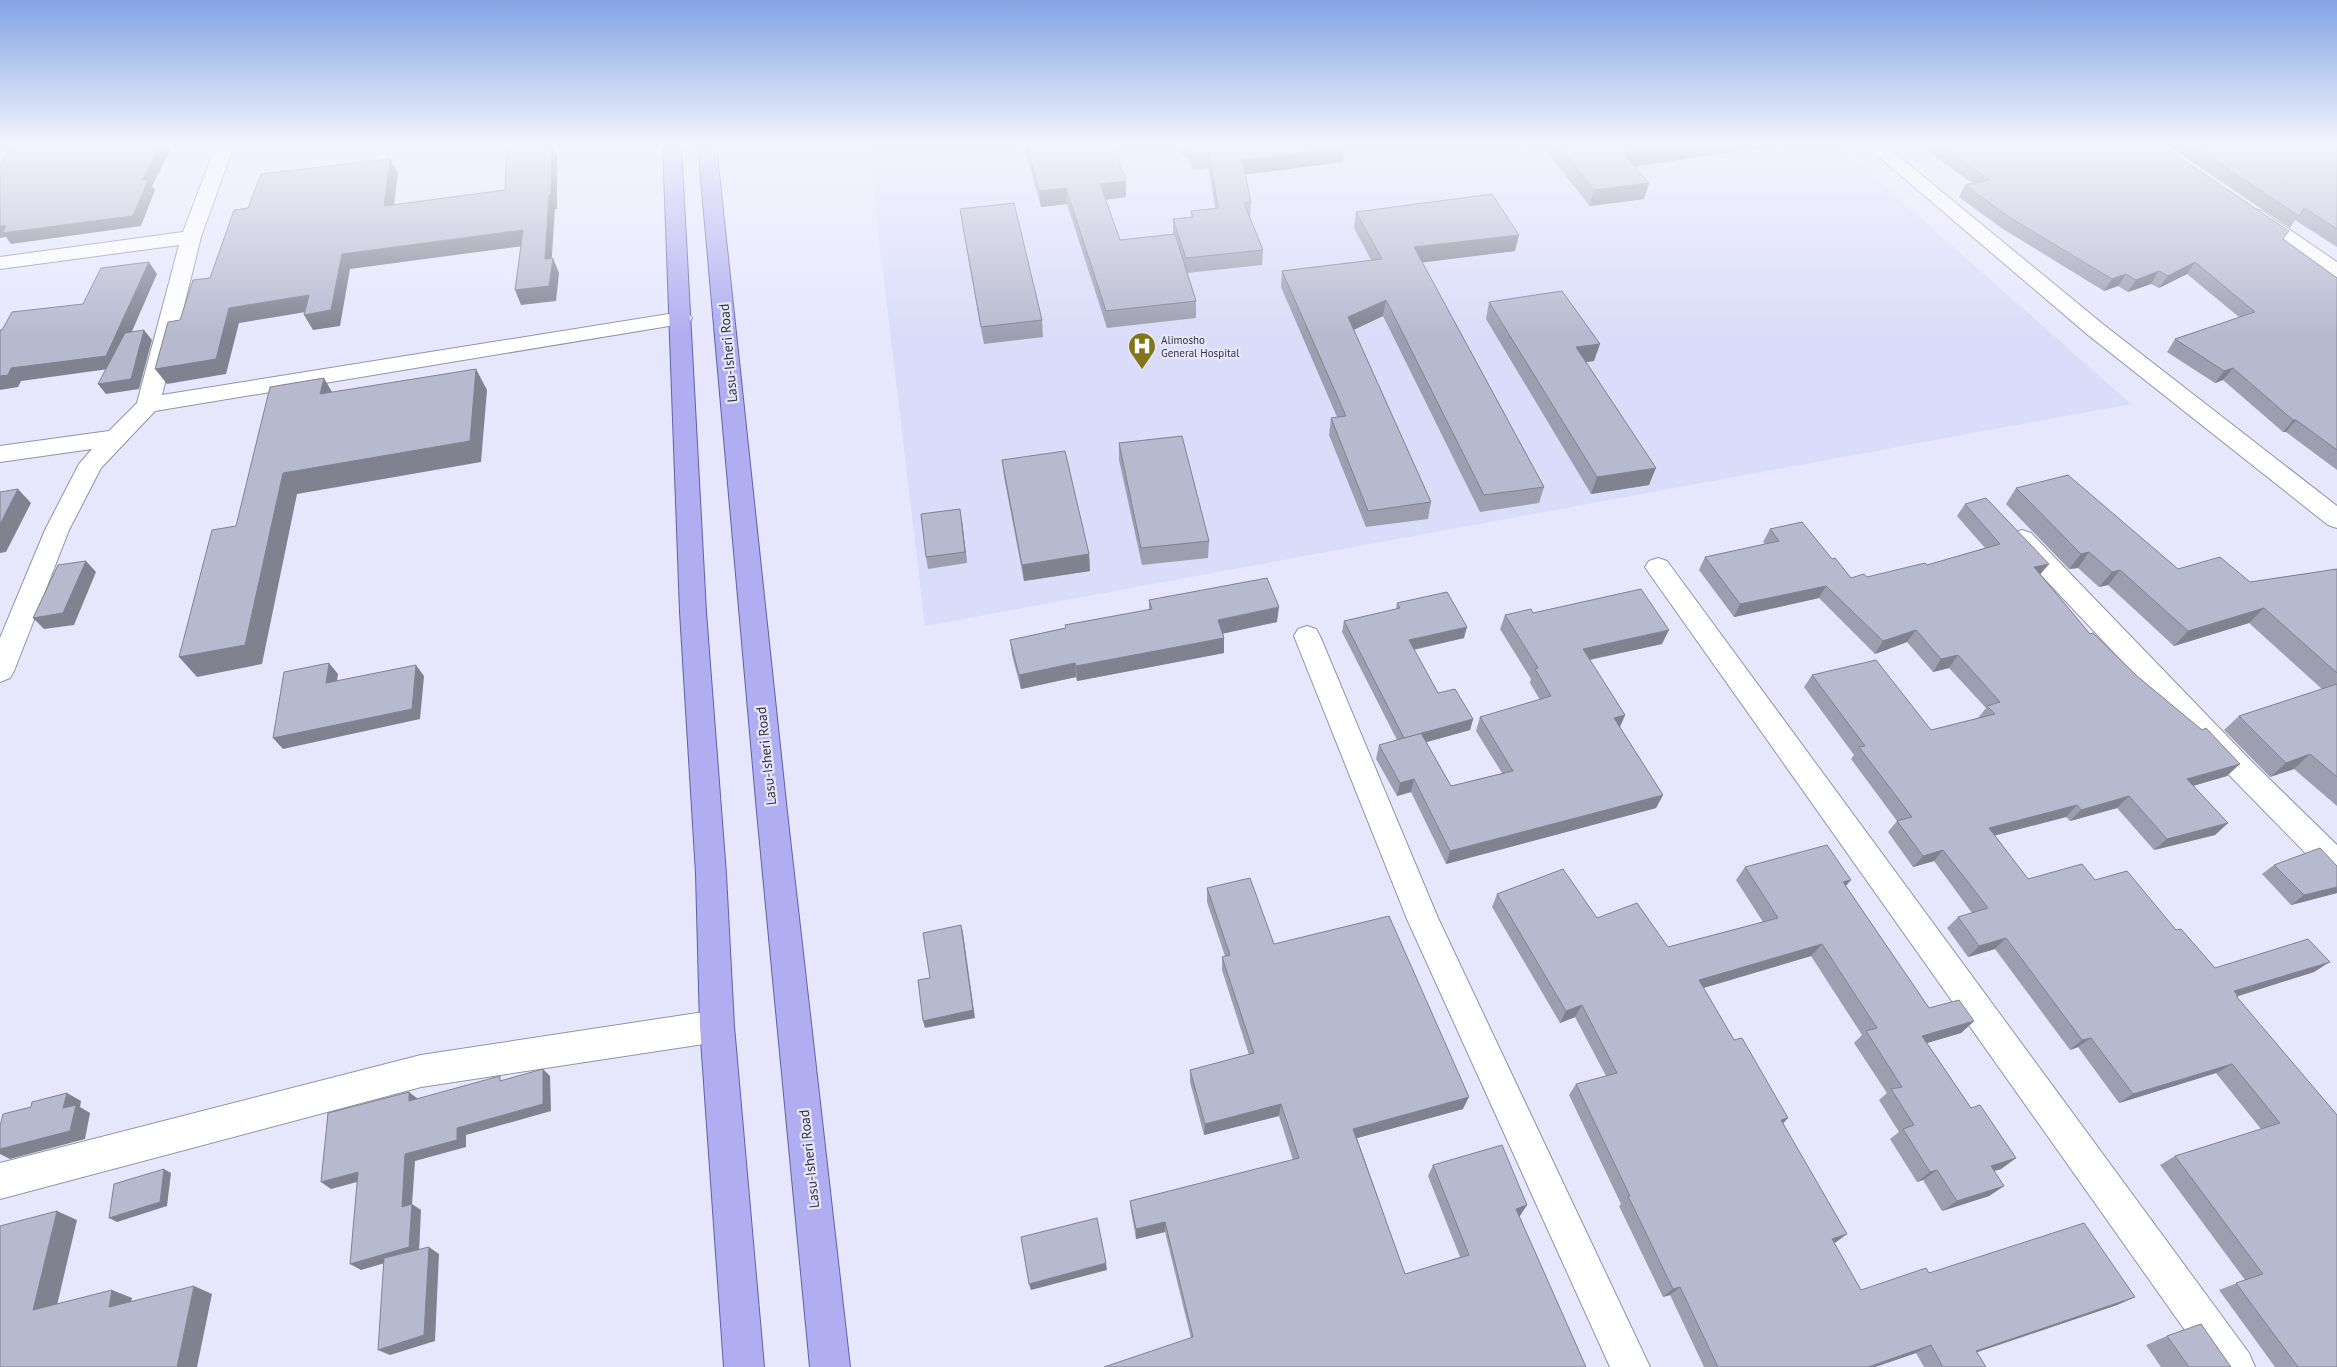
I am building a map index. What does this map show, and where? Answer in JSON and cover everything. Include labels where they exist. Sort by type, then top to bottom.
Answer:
[{"type":"main road","points":[[675,209],[693,612],[711,874],[717,1026],[744,1367]]},
{"type":"main road","name":"Lasu-Isheri Road","points":[[713,209],[770,792],[830,1367]]},
{"type":"street","points":[[0,671],[56,530],[91,464],[148,405],[191,237],[201,209]]},
{"type":"street","points":[[1951,209],[2096,330],[2337,519]]},
{"type":"street","points":[[2247,209],[2337,271]]},
{"type":"street","points":[[0,263],[191,237]]},
{"type":"street","points":[[148,405],[681,318]]},
{"type":"street","points":[[0,454],[116,438]]},
{"type":"street","points":[[2005,520],[2242,770],[2337,865]]},
{"type":"street","points":[[1658,567],[2235,1367]]},
{"type":"street","points":[[1307,636],[1423,919],[1630,1367]]},
{"type":"street","points":[[0,1181],[421,1072],[717,1026]]},
{"type":"shaded area","points":[[876,209],[1910,209],[2131,404],[925,626]]},
{"type":"building","points":[[0,209],[136,209],[133,216],[2,233],[6,226],[0,226]]},
{"type":"building","points":[[548,209],[545,259],[553,258],[549,286],[515,290],[523,230],[342,254],[331,310],[304,315],[309,295],[229,308],[216,359],[155,369],[168,322],[180,320],[193,280],[210,278],[234,210]]},
{"type":"building","points":[[960,209],[1015,209],[1042,320],[981,327]]},
{"type":"building","points":[[1073,209],[1109,209],[1120,240],[1175,234],[1196,301],[1106,311]]},
{"type":"building","points":[[1246,209],[1263,250],[1186,258],[1173,219],[1193,217],[1191,211]]},
{"type":"building","points":[[1380,209],[1502,209],[1519,235],[1414,247],[1544,487],[1484,495],[1386,300],[1348,317],[1431,502],[1368,511],[1331,418],[1346,416],[1282,271],[1382,259],[1356,212]]},
{"type":"building","points":[[1998,209],[2256,209],[2289,231],[2283,239],[2337,278],[2337,450],[2296,420],[2293,420],[2233,368],[2224,371],[2175,339],[2255,312],[2195,262],[2168,276],[2159,271],[2136,280],[2126,274],[2112,279]]},
{"type":"building","points":[[2288,209],[2304,209],[2299,216]]},
{"type":"building","points":[[2305,209],[2337,209],[2337,229]]},
{"type":"building","points":[[149,262],[106,356],[11,368],[8,375],[0,376],[0,330],[2,330],[12,312],[83,304],[101,268]]},
{"type":"building","points":[[1562,291],[1600,344],[1576,347],[1656,468],[1597,477],[1489,302]]},
{"type":"building","points":[[144,330],[131,379],[98,384],[125,333]]},
{"type":"building","points":[[476,369],[470,441],[283,473],[245,645],[179,657],[212,530],[236,526],[270,387],[324,378],[320,394]]},
{"type":"building","points":[[1182,436],[1209,541],[1141,548],[1119,443]]},
{"type":"building","points":[[1065,451],[1089,554],[1022,565],[1002,460]]},
{"type":"building","points":[[2068,475],[2178,569],[2220,557],[2250,582],[2337,569],[2337,673],[2264,608],[2188,631],[2120,570],[2112,572],[2089,552],[2081,554],[2016,488]]},
{"type":"building","points":[[18,489],[0,524],[0,492]]},
{"type":"building","points":[[1986,498],[2049,564],[2034,567],[2090,634],[2093,633],[2137,676],[2202,730],[2206,728],[2240,764],[2187,779],[2228,823],[2167,839],[2129,796],[2081,810],[2077,805],[1989,828],[2028,879],[2082,864],[2095,880],[2127,871],[2176,930],[2181,929],[2215,968],[2308,939],[2330,962],[2234,991],[2238,996],[2236,996],[2337,1115],[2337,1367],[2298,1367],[2236,1283],[2263,1274],[2175,1156],[2280,1123],[2232,1064],[2133,1094],[2091,1038],[2082,1040],[2006,938],[1979,946],[1958,917],[1988,908],[1943,850],[1923,856],[1897,821],[1912,817],[1859,747],[1865,746],[1812,675],[1876,660],[1931,730],[1995,714],[1987,706],[2000,702],[1958,655],[1941,659],[1916,630],[1883,641],[1826,586],[1740,604],[1705,557],[1779,541],[1770,529],[1802,522],[1832,559],[1835,558],[1851,578],[1864,574],[1867,577],[1925,563],[1927,565],[2000,544],[1965,504]]},
{"type":"building","points":[[960,509],[965,552],[926,557],[921,514]]},
{"type":"building","points":[[86,561],[63,613],[33,618],[58,565]]},
{"type":"building","points":[[1267,578],[1279,607],[1218,620],[1224,638],[1076,666],[1075,663],[1019,675],[1010,640],[1066,628],[1065,625],[1152,609],[1149,600]]},
{"type":"building","points":[[1641,589],[1669,630],[1583,649],[1625,715],[1614,718],[1663,795],[1450,851],[1414,779],[1400,783],[1379,745],[1421,733],[1451,786],[1513,771],[1480,717],[1551,696],[1535,669],[1538,668],[1505,615],[1531,609],[1533,613]]},
{"type":"building","points":[[1447,592],[1467,627],[1409,640],[1438,693],[1455,689],[1473,719],[1404,738],[1344,621],[1400,608],[1397,603]]},
{"type":"building","points":[[329,663],[326,683],[416,665],[412,709],[273,738],[284,672]]},
{"type":"building","points":[[2337,684],[2337,777],[2310,754],[2286,763],[2239,716]]},
{"type":"building","points":[[1827,845],[1851,880],[1843,882],[1929,1008],[1959,1000],[1974,1021],[1922,1036],[1971,1108],[1980,1105],[2016,1158],[1991,1166],[2004,1186],[1957,1201],[1937,1170],[1930,1172],[1903,1129],[1914,1125],[1891,1089],[1902,1087],[1866,1031],[1877,1028],[1822,944],[1699,980],[1734,1040],[1742,1038],[1788,1118],[1781,1120],[1847,1234],[1832,1239],[1861,1290],[1926,1268],[1929,1273],[2084,1223],[2135,1297],[1976,1351],[1986,1367],[1943,1367],[1931,1345],[1868,1367],[1718,1367],[1680,1287],[1673,1289],[1576,1084],[1617,1073],[1582,1005],[1566,1011],[1497,894],[1563,869],[1597,918],[1637,903],[1668,947],[1778,918],[1745,867]]},
{"type":"building","points":[[2320,848],[2337,866],[2337,887],[2304,895],[2274,865]]},
{"type":"building","points":[[1250,878],[1274,944],[1389,916],[1469,1097],[1353,1129],[1405,1274],[1469,1255],[1433,1165],[1502,1145],[1527,1205],[1516,1209],[1586,1367],[1104,1367],[1193,1337],[1165,1222],[1136,1229],[1130,1201],[1299,1158],[1281,1104],[1205,1124],[1190,1070],[1254,1053],[1222,957],[1230,955],[1207,888]]},
{"type":"building","points":[[961,925],[973,1010],[923,1021],[918,980],[930,978],[923,933]]},
{"type":"building","points":[[543,1069],[543,1104],[457,1128],[457,1140],[405,1154],[402,1207],[412,1204],[409,1247],[350,1264],[358,1172],[321,1182],[328,1113],[409,1092],[409,1101],[500,1076],[500,1081]]},
{"type":"building","points":[[67,1093],[63,1108],[76,1105],[70,1131],[0,1149],[0,1126],[3,1114],[31,1107],[32,1102]]},
{"type":"building","points":[[164,1169],[160,1202],[109,1218],[114,1184]]},
{"type":"building","points":[[57,1211],[33,1310],[112,1290],[109,1307],[194,1286],[177,1367],[0,1367],[0,1226]]},
{"type":"building","points":[[1097,1218],[1106,1263],[1029,1284],[1021,1237]]},
{"type":"building","points":[[429,1247],[424,1335],[378,1350],[384,1258]]},
{"type":"building","points":[[2201,1324],[2231,1367],[2189,1367],[2167,1336]]},
{"type":"place","name":"Alimosho General Hospital","points":[[1142,370]]}]
